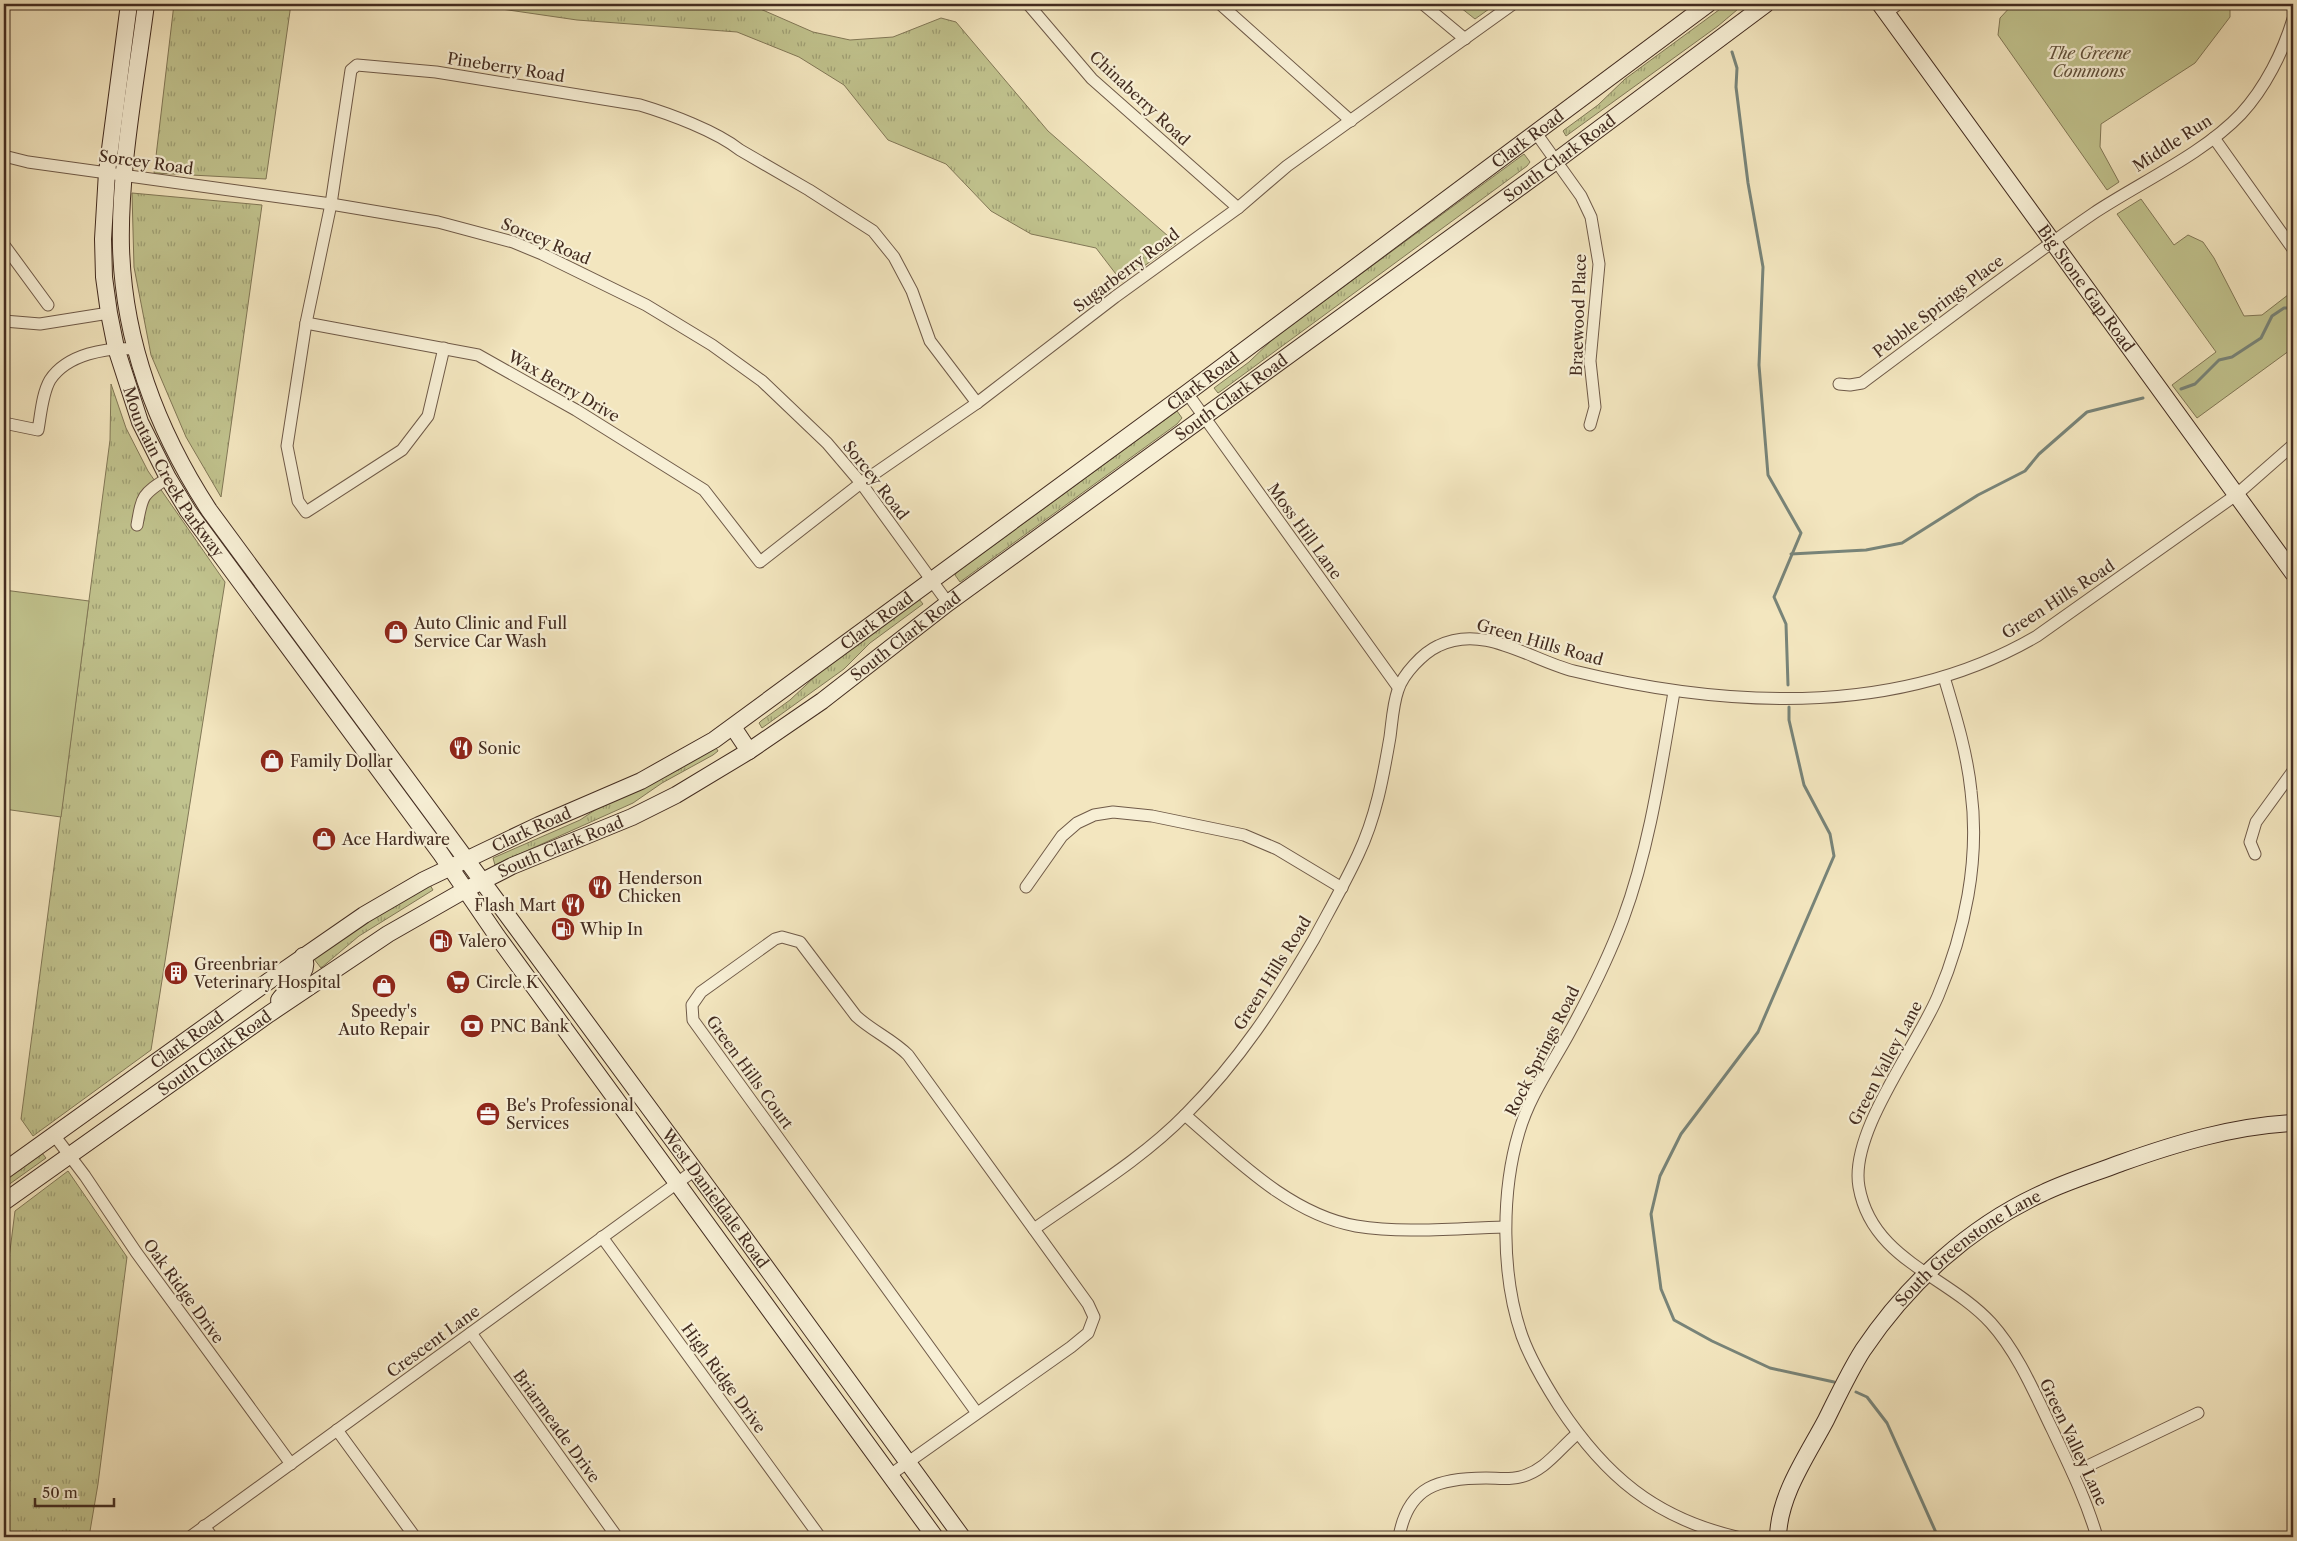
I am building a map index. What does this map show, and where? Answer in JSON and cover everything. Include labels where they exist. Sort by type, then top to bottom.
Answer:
[{"type":"main road","name":"Mountain Creek Parkway","points":[[129,4],[107,172],[103,239],[104,277],[116,348],[140,422],[168,478],[188,511],[450,868]]},
{"type":"main road","name":"Mountain Creek Parkway","points":[[146,4],[124,175],[121,248],[125,297],[135,349],[149,397],[172,449],[189,480],[468,860]]},
{"type":"main road","name":"Clark Road","points":[[4,1171],[303,956],[385,902],[424,880],[641,781],[714,740],[733,727],[1188,393],[1708,4]]},
{"type":"main road","name":"South Clark Road","points":[[4,1202],[217,1050],[388,934],[465,890],[512,866],[632,817],[676,795],[749,751],[822,701],[948,603],[1556,160],[1766,4]]},
{"type":"main road","name":"Big Stone Gap Road","points":[[1888,7],[2052,242],[2293,573]]},
{"type":"main road","points":[[285,643],[300,632]]},
{"type":"main road","points":[[733,727],[749,751]]},
{"type":"main road","name":"West Danieldale Road","points":[[468,860],[962,1537]]},
{"type":"main road","name":"West Danieldale Road","points":[[450,868],[935,1537]]},
{"type":"main road","points":[[269,1014],[284,993],[305,970],[306,962],[303,956]]},
{"type":"main road","points":[[569,1034],[584,1020]]},
{"type":"main road","points":[[202,1028],[217,1050]]},
{"type":"main road","points":[[633,1122],[649,1109]]},
{"type":"main road","name":"South Greenstone Lane","points":[[1778,1537],[1781,1512],[1785,1500],[1850,1372],[1876,1332],[1926,1275],[1956,1246],[2010,1209],[2058,1186],[2180,1142],[2267,1124],[2293,1122]]},
{"type":"street","name":"Chinaberry Road","points":[[1028,4],[1092,79],[1238,208]]},
{"type":"street","points":[[1220,4],[1351,121]]},
{"type":"street","points":[[1423,4],[1465,39]]},
{"type":"street","name":"Sugarberry Road","points":[[760,562],[861,483],[977,403],[1123,292],[1238,208],[1287,166],[1513,4]]},
{"type":"street","name":"Middle Run","points":[[2052,242],[2125,192],[2184,158],[2214,138],[2241,114],[2261,88],[2289,33],[2293,19]]},
{"type":"street","name":"Pineberry Road","points":[[444,348],[428,416],[402,450],[306,512],[298,501],[287,446],[306,323],[331,204],[346,90],[351,70],[358,65],[436,72],[648,108],[666,113],[730,143],[873,231],[894,257],[912,291],[930,341],[977,403]]},
{"type":"street","name":"Braewood Place","points":[[1536,133],[1581,196],[1592,216],[1599,264],[1590,361],[1595,407],[1590,426]]},
{"type":"street","points":[[2214,138],[2293,249]]},
{"type":"street","name":"Sorcey Road","points":[[4,156],[28,162],[331,204],[438,222],[513,242],[646,305],[712,345],[762,382],[827,443],[861,483],[948,603]]},
{"type":"street","name":"Pebble Springs Place","points":[[1839,384],[1862,383],[2052,242]]},
{"type":"street","points":[[4,246],[48,306]]},
{"type":"street","points":[[4,321],[40,324],[109,313]]},
{"type":"street","name":"Wax Berry Drive","points":[[306,323],[478,355],[576,410],[704,490],[760,562]]},
{"type":"street","points":[[4,423],[38,430],[45,392],[50,380],[61,368],[71,361],[116,348],[135,349]]},
{"type":"street","name":"Moss Hill Lane","points":[[1188,393],[1398,687]]},
{"type":"street","name":"Green Hills Road","points":[[1034,1229],[1135,1157],[1185,1115],[1252,1039],[1295,970],[1358,856],[1375,814],[1398,687],[1414,664],[1435,647],[1464,638],[1479,638],[1571,670],[1674,692],[1736,696],[1822,698],[1876,692],[1944,677],[1998,656],[2037,636],[2236,495],[2293,445]]},
{"type":"street","points":[[137,525],[142,499],[146,492],[168,478]]},
{"type":"street","name":"Green Valley Lane","points":[[1944,677],[1960,731],[1972,792],[1972,854],[1964,914],[1954,953],[1938,997],[1866,1132],[1857,1171],[1864,1208],[1874,1226],[1899,1255],[1926,1275],[1962,1297],[1993,1325],[2006,1342],[2035,1393],[2073,1473],[2091,1516],[2097,1537]]},
{"type":"street","name":"Rock Springs Road","points":[[1674,692],[1646,835],[1624,916],[1607,960],[1524,1118],[1512,1162],[1505,1227],[1511,1293],[1522,1338],[1549,1390],[1577,1434],[1613,1472],[1654,1505],[1697,1527],[1737,1537]]},
{"type":"street","points":[[2255,854],[2250,842],[2253,828],[2293,771]]},
{"type":"street","points":[[1026,887],[1062,836],[1076,823],[1094,815],[1113,812],[1152,816],[1244,835],[1276,849],[1342,888]]},
{"type":"street","name":"Green Hills Court","points":[[890,1475],[1071,1347],[1088,1333],[1093,1324],[1094,1317],[1088,1304],[908,1055],[899,1046],[865,1025],[856,1016],[800,942],[782,937],[776,939],[701,992],[695,999],[691,1012],[696,1026],[977,1413]]},
{"type":"street","points":[[1185,1115],[1279,1192],[1303,1207],[1328,1218],[1355,1226],[1386,1230],[1505,1227]]},
{"type":"street","name":"Oak Ridge Drive","points":[[54,1135],[136,1252],[291,1464]]},
{"type":"street","name":"Crescent Lane","points":[[190,1537],[695,1170]]},
{"type":"street","name":"High Ridge Drive","points":[[602,1237],[820,1537]]},
{"type":"street","name":"Briarmeade Drive","points":[[471,1333],[617,1537]]},
{"type":"street","points":[[2073,1473],[2198,1413]]},
{"type":"street","points":[[337,1430],[415,1537]]},
{"type":"street","points":[[1399,1537],[1406,1511],[1427,1489],[1451,1479],[1520,1477],[1545,1464],[1577,1434]]},
{"type":"street","points":[[204,1526],[212,1537]]},
{"type":"green space","points":[[174,4],[291,4],[266,179],[154,173]]},
{"type":"green space","points":[[467,4],[749,4],[813,32],[850,40],[893,37],[941,18],[956,22],[1048,131],[1176,243],[1122,282],[1096,248],[1031,234],[991,211],[946,164],[888,140],[844,85],[799,57],[737,32],[577,20]]},
{"type":"green space","points":[[1456,4],[1496,4],[1475,19]]},
{"type":"green space","points":[[1727,4],[1744,4],[1718,26],[1566,136],[1564,130],[1598,105],[1625,79]]},
{"type":"green space","name":"The Greene Commons","points":[[2013,4],[2230,4],[2230,17],[2195,63],[2101,124],[2100,147],[2119,182],[2107,190],[1998,35],[2000,18]]},
{"type":"green space","points":[[1524,154],[1530,162],[1527,166],[1221,391],[1218,393],[1214,388],[1249,362],[1274,338]]},
{"type":"green space","points":[[132,193],[262,205],[221,497],[186,437],[151,355],[134,267]]},
{"type":"green space","points":[[2141,199],[2174,245],[2188,235],[2203,242],[2214,258],[2244,316],[2262,315],[2293,291],[2293,348],[2197,418],[2172,385],[2216,352],[2117,214]]},
{"type":"green space","points":[[111,384],[126,428],[148,471],[225,582],[151,1050],[33,1136],[21,1119],[110,440]]},
{"type":"green space","points":[[1177,411],[1182,418],[1177,424],[960,582],[955,575],[957,572]]},
{"type":"green space","points":[[4,590],[89,601],[61,817],[4,809]]},
{"type":"green space","points":[[919,599],[923,604],[870,643],[844,669],[762,728],[759,723],[761,721],[790,700],[821,671]]},
{"type":"green space","points":[[715,746],[718,751],[713,755],[662,783],[633,803],[495,865],[493,858],[580,820],[607,802]]},
{"type":"green space","points":[[430,885],[433,890],[359,936],[321,968],[314,959],[352,931]]},
{"type":"green space","points":[[42,1153],[46,1158],[4,1188],[4,1180]]},
{"type":"green space","points":[[68,1171],[127,1257],[98,1484],[89,1537],[4,1537],[4,1298],[15,1211]]},
{"type":"waterway","points":[[1732,52],[1737,68],[1736,87],[1748,183],[1763,267],[1759,365],[1768,475],[1801,533],[1774,597],[1786,624],[1788,685]]},
{"type":"waterway","points":[[2181,389],[2195,384],[2219,360],[2232,357],[2261,338],[2272,316],[2284,308],[2293,308]]},
{"type":"waterway","points":[[1791,554],[1866,550],[1902,543],[1978,495],[2025,471],[2039,454],[2087,412],[2143,398]]},
{"type":"waterway","points":[[1789,707],[1789,720],[1804,785],[1830,834],[1834,856],[1758,1032],[1681,1134],[1660,1176],[1651,1214],[1661,1289],[1674,1320],[1712,1341],[1770,1368],[1834,1382]]},
{"type":"waterway","points":[[1856,1392],[1867,1397],[1887,1423],[1938,1537]]},
{"type":"place","name":"Auto Clinic and Full Service Car Wash","points":[[396,632]]},
{"type":"place","name":"Sonic","points":[[461,748]]},
{"type":"place","name":"Family Dollar","points":[[272,761]]},
{"type":"place","name":"Ace Hardware","points":[[324,839]]},
{"type":"place","name":"Henderson Chicken","points":[[600,887]]},
{"type":"place","name":"Flash Mart","points":[[573,905]]},
{"type":"place","name":"Whip In","points":[[563,929]]},
{"type":"place","name":"Valero","points":[[441,941]]},
{"type":"place","name":"Greenbriar Veterinary Hospital","points":[[176,973]]},
{"type":"place","name":"Circle K","points":[[458,982]]},
{"type":"place","name":"Speedy's Auto Repair","points":[[384,986]]},
{"type":"place","name":"PNC Bank","points":[[472,1026]]},
{"type":"place","name":"Be's Professional Services","points":[[488,1114]]}]
